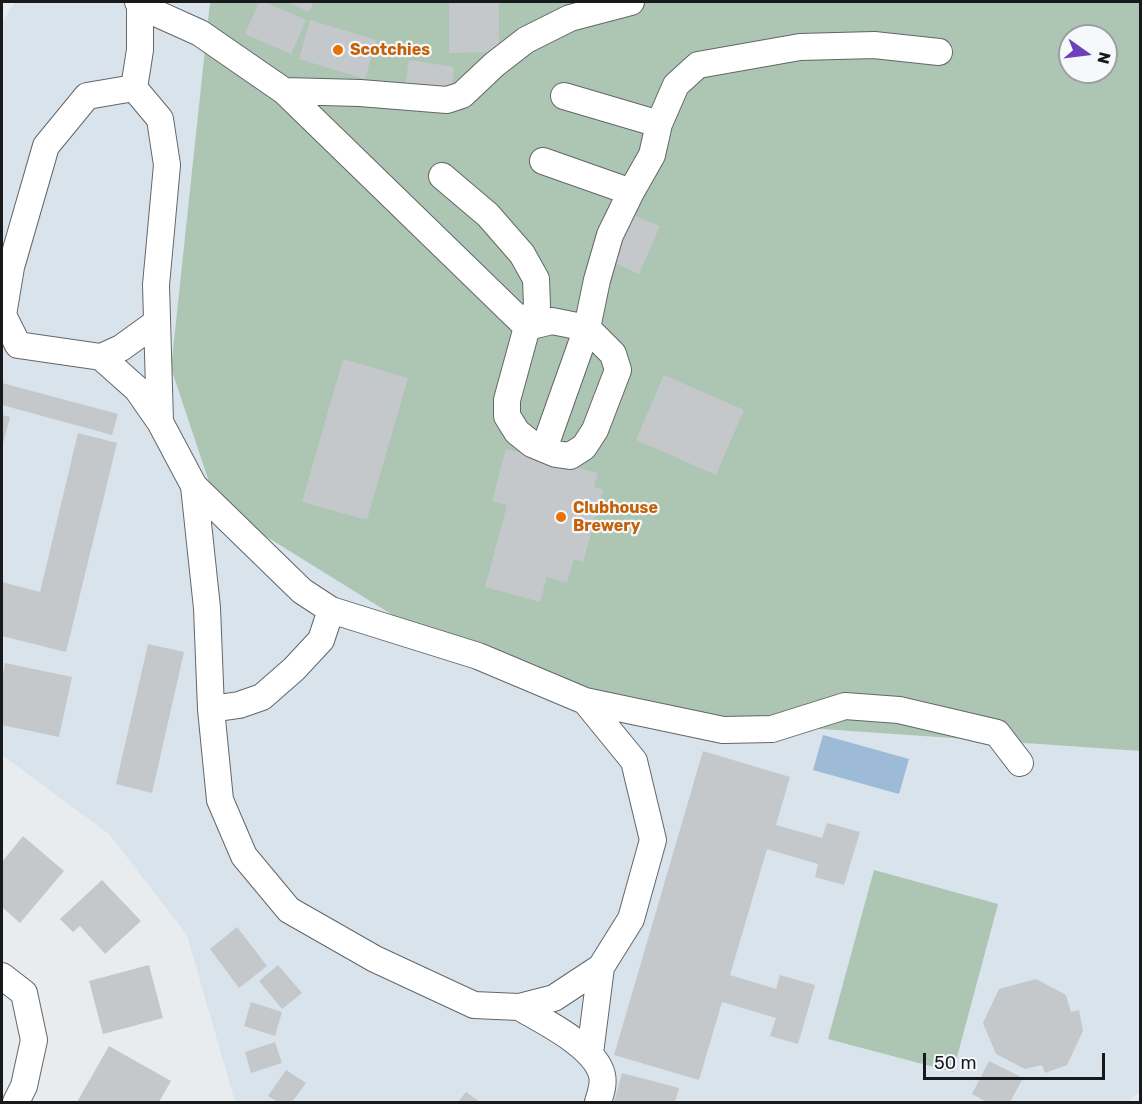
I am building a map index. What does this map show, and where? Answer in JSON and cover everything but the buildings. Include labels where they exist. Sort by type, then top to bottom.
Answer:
[{"type":"street","points":[[284,91],[360,93],[447,100],[462,95],[495,64],[526,40],[570,18],[631,2]]},
{"type":"street","points":[[160,422],[156,285],[167,165],[160,119],[134,88],[140,50],[139,4],[200,33],[284,91],[527,327]]},
{"type":"street","points":[[544,449],[587,328],[597,280],[610,235],[652,155],[659,124],[676,85],[698,65],[800,47],[874,45],[939,52]]},
{"type":"street","points":[[134,88],[87,96],[46,146],[6,265],[3,315],[18,345],[101,357],[121,348],[157,322]]},
{"type":"street","points":[[564,96],[659,124]]},
{"type":"street","points":[[543,161],[631,192]]},
{"type":"street","points":[[442,176],[488,215],[522,254],[536,279],[537,306],[527,327],[507,400],[507,416],[516,432],[532,444],[556,454],[570,456],[584,447],[595,430],[618,370],[613,354],[587,328],[552,321],[527,327]]},
{"type":"street","points":[[101,357],[137,388],[160,422],[194,486],[302,591],[331,610],[478,656],[585,701],[723,730],[772,729],[845,706],[899,711],[997,733],[1020,763]]},
{"type":"street","points":[[194,486],[207,608],[211,709],[220,800],[244,856],[290,910],[375,959],[474,1005],[519,1007],[554,998],[601,967],[631,919],[653,840],[634,761],[585,701]]},
{"type":"street","points":[[211,709],[239,705],[262,697],[294,669],[321,640],[331,610]]},
{"type":"street","points":[[590,1053],[601,967]]},
{"type":"street","points":[[2,976],[24,993],[34,1040],[24,1086],[16,1102]]},
{"type":"street","points":[[519,1007],[574,1039],[590,1053],[602,1074],[602,1090],[598,1102]]},
{"type":"shaded area","points":[[15,2],[210,2],[171,368],[691,720],[1140,751],[1140,1092],[1127,1102],[235,1102],[187,935],[109,834],[2,755],[2,23]]},
{"type":"green space","points":[[210,2],[1140,2],[1140,751],[691,720],[441,645],[217,506],[171,368]]},
{"type":"green space","points":[[874,870],[998,904],[953,1072],[828,1039]]},
{"type":"water","points":[[823,735],[909,759],[899,794],[813,770]]},
{"type":"place","name":"Scotchies","points":[[338,50]]},
{"type":"place","name":"Clubhouse Brewery","points":[[561,517]]}]
